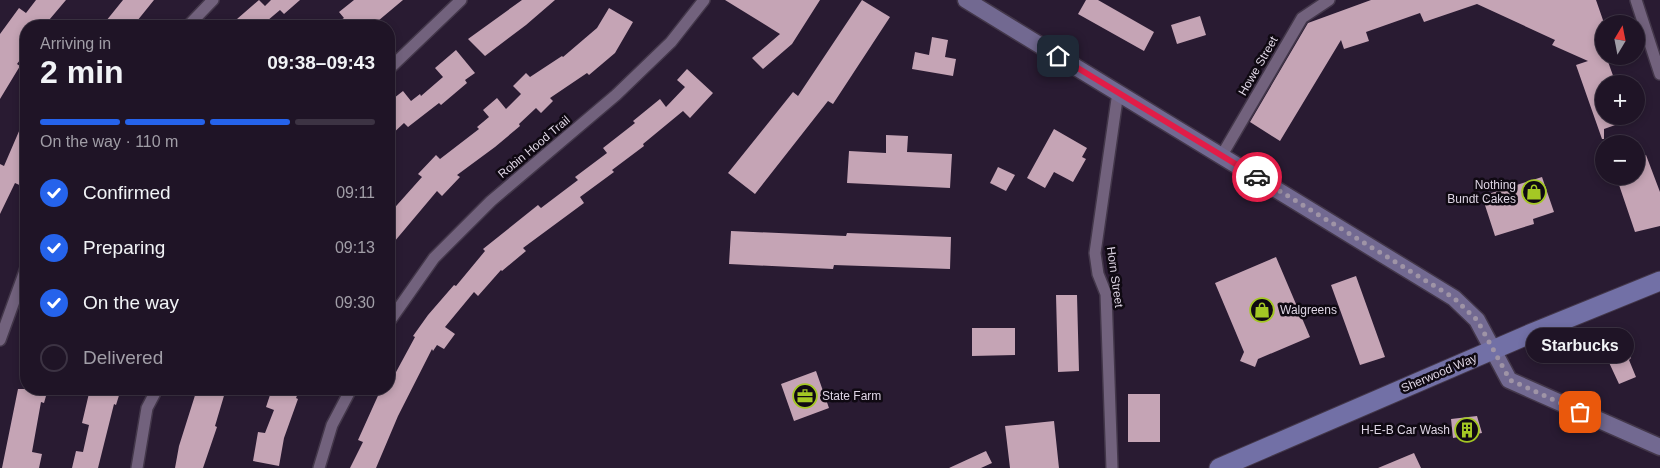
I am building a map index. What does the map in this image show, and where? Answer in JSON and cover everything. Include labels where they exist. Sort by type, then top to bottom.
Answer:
[{"type":"main road","points":[[968,0],[1454,298],[1477,320],[1492,351],[1510,380],[1660,447]]},
{"type":"main road","name":"Sherwood Way","points":[[1219,468],[1660,281]]},
{"type":"street","points":[[194,20],[214,0]]},
{"type":"street","points":[[395,63],[462,0]]},
{"type":"street","name":"Robin Hood Trail","points":[[395,314],[440,252],[490,201],[616,95],[671,42],[704,0]]},
{"type":"street","name":"Howe Street","points":[[1222,155],[1302,18],[1329,0]]},
{"type":"street","points":[[1636,0],[1660,74]]},
{"type":"street","name":"Horn Street","points":[[1112,468],[1106,294],[1098,274],[1095,253],[1118,92]]},
{"type":"street","points":[[0,340],[20,285]]},
{"type":"street","points":[[137,468],[147,408],[154,395]]},
{"type":"street","points":[[319,468],[332,426],[348,395]]},
{"type":"building","points":[[36,0],[66,0],[49,20],[20,20],[20,60],[17,64],[20,66],[0,99],[0,34],[19,8],[26,13]]},
{"type":"building","points":[[123,0],[154,0],[138,20],[107,20]]},
{"type":"building","points":[[259,0],[265,6],[271,0],[300,0],[284,14],[280,10],[268,20],[237,19]]},
{"type":"building","points":[[354,0],[403,0],[379,20],[341,20],[344,18],[339,12]]},
{"type":"building","points":[[522,0],[555,0],[485,56],[468,39]]},
{"type":"building","points":[[725,0],[820,0],[792,44],[763,69],[752,58],[780,34]]},
{"type":"building","points":[[862,0],[890,17],[833,104],[828,101],[755,194],[728,173],[793,92],[798,96]]},
{"type":"building","points":[[1086,0],[1098,0],[1154,32],[1144,51],[1078,14]]},
{"type":"building","points":[[1371,0],[1596,0],[1601,15],[1595,15],[1595,65],[1609,65],[1613,75],[1595,75],[1595,119],[1576,65],[1588,61],[1552,45],[1555,40],[1477,4],[1424,22],[1420,13],[1366,32],[1369,41],[1344,49],[1341,40],[1280,141],[1250,122],[1308,23]]},
{"type":"building","points":[[609,8],[633,22],[615,53],[589,75],[587,73],[550,98],[553,101],[541,113],[536,108],[519,124],[520,126],[457,175],[460,177],[442,196],[437,191],[395,241],[395,207],[422,177],[418,174],[436,155],[440,159],[479,129],[477,127],[489,117],[483,110],[497,98],[506,109],[521,94],[513,86],[526,73],[530,77],[563,57],[597,28]]},
{"type":"building","points":[[1200,16],[1206,35],[1177,44],[1171,25]]},
{"type":"building","points":[[932,37],[948,40],[945,57],[956,59],[953,76],[912,69],[915,52],[929,55]]},
{"type":"building","points":[[456,50],[475,73],[465,80],[467,83],[441,105],[439,103],[408,127],[404,123],[395,131],[395,97],[403,91],[411,101],[420,94],[421,96],[443,77],[435,68]]},
{"type":"building","points":[[687,69],[713,93],[690,118],[683,111],[643,144],[644,146],[612,170],[614,172],[580,197],[584,203],[523,248],[526,251],[501,270],[478,296],[474,292],[445,327],[455,334],[444,349],[437,345],[433,351],[432,349],[398,416],[376,468],[350,468],[363,442],[358,440],[378,395],[395,395],[395,374],[415,337],[413,336],[428,315],[454,285],[456,286],[485,251],[483,249],[538,205],[541,208],[578,180],[575,177],[607,153],[603,148],[635,123],[633,121],[660,99],[666,107],[685,87],[677,80]]},
{"type":"building","points":[[1597,125],[1615,125],[1604,129],[1604,135],[1601,135]]},
{"type":"building","points":[[20,129],[20,185],[15,183],[0,214],[0,164],[4,166]]},
{"type":"building","points":[[1054,129],[1087,148],[1082,157],[1086,159],[1073,182],[1054,172],[1045,188],[1027,178]]},
{"type":"building","points":[[886,135],[908,136],[907,152],[952,154],[950,188],[847,183],[849,151],[886,153]]},
{"type":"building","points":[[1645,155],[1660,192],[1660,226],[1635,232],[1619,185],[1645,185]]},
{"type":"building","points":[[998,167],[1015,175],[1006,191],[990,183]]},
{"type":"building","points":[[1542,177],[1554,212],[1533,219],[1534,224],[1495,236],[1482,196]]},
{"type":"building","points":[[731,231],[846,236],[847,233],[951,237],[950,269],[834,265],[833,269],[729,264]]},
{"type":"building","name":"Walgreens","points":[[1276,257],[1310,337],[1258,359],[1255,367],[1240,361],[1244,352],[1215,283]]},
{"type":"building","points":[[1356,276],[1385,357],[1360,365],[1331,285]]},
{"type":"building","points":[[1056,295],[1077,295],[1079,371],[1058,372]]},
{"type":"building","points":[[972,328],[1015,328],[1015,355],[972,356]]},
{"type":"building","points":[[1626,347],[1636,377],[1619,384],[1606,356]]},
{"type":"building","name":"State Farm","points":[[816,371],[829,408],[794,421],[781,384]]},
{"type":"building","points":[[18,389],[20,389],[20,395],[46,395],[44,403],[41,402],[32,452],[42,454],[39,468],[2,468]]},
{"type":"building","points":[[1128,394],[1160,394],[1160,442],[1128,442]]},
{"type":"building","points":[[89,395],[119,395],[116,405],[114,404],[98,468],[72,468],[76,451],[83,452],[89,425],[82,423]]},
{"type":"building","points":[[195,395],[224,395],[215,426],[217,427],[203,468],[175,468],[179,446]]},
{"type":"building","points":[[270,395],[297,395],[296,398],[298,399],[284,438],[279,466],[253,461],[258,432],[265,433],[274,410],[266,407]]},
{"type":"building","name":"H-E-B Car Wash","points":[[1477,416],[1482,433],[1453,438],[1451,419]]},
{"type":"building","points":[[1054,421],[1059,468],[1010,468],[1005,426]]},
{"type":"building","points":[[986,451],[992,463],[981,468],[949,468]]},
{"type":"building","points":[[1414,453],[1421,468],[1378,468]]},
{"type":"way so far","points":[[1257,177],[1454,298],[1477,320],[1492,351],[1510,380],[1580,412]]},
{"type":"place","name":"Nothing Bundt Cakes","points":[[1534,192]]},
{"type":"place","name":"Walgreens","points":[[1262,310]]},
{"type":"place","name":"State Farm","points":[[805,396]]},
{"type":"place","name":"Starbucks","points":[[1580,412]]},
{"type":"place","name":"H-E-B Car Wash","points":[[1467,430]]},
{"type":"route","points":[[1058,56],[1257,177]]}]
